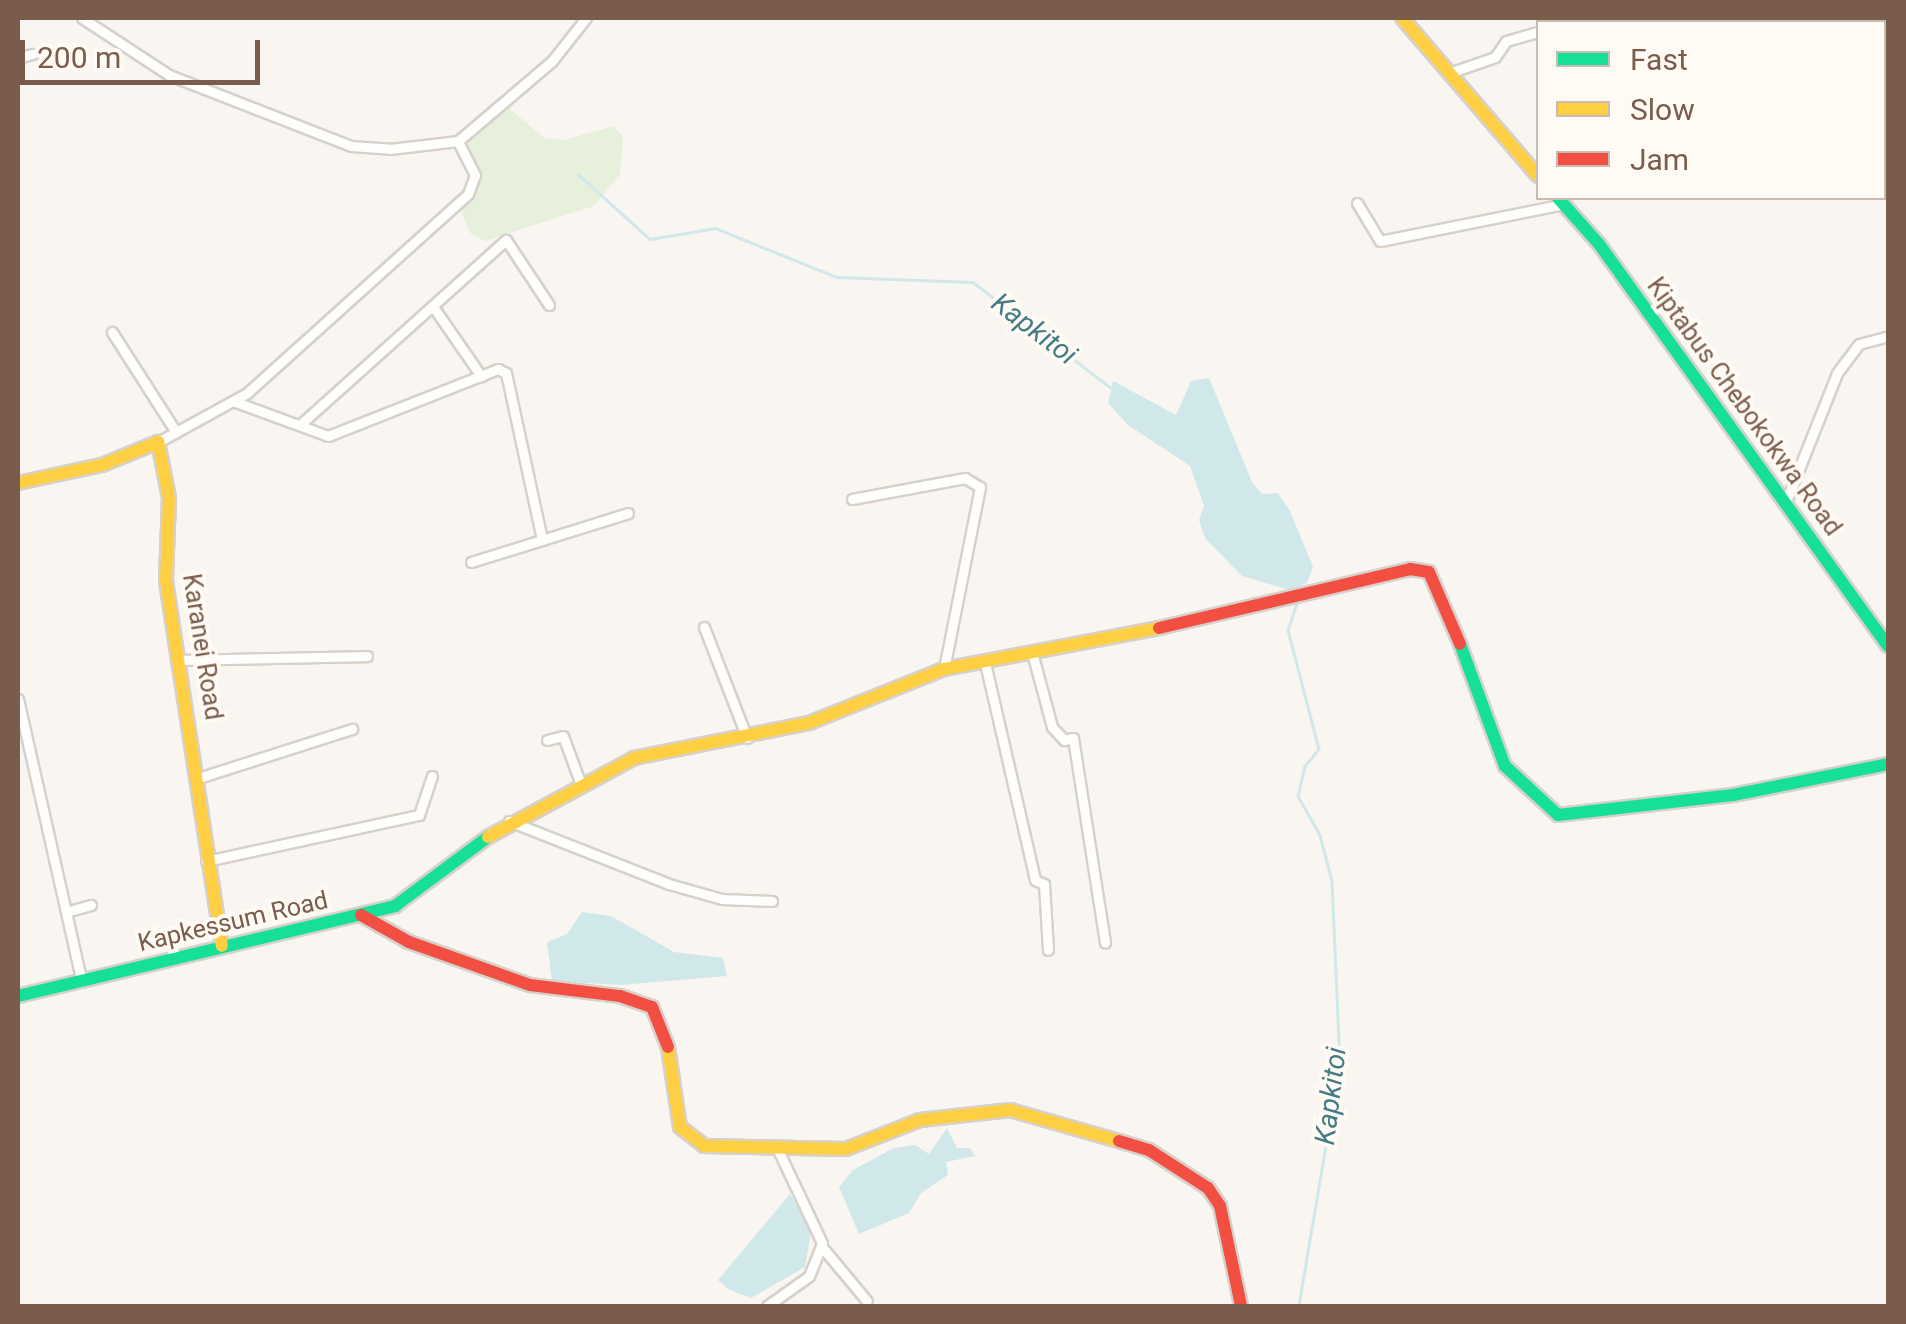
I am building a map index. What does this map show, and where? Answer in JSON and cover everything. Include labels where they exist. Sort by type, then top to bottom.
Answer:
[{"type":"street","points":[[82,18],[169,76],[334,140],[390,149],[458,141],[552,61],[586,18]]},
{"type":"street","points":[[1402,18],[1536,174]]},
{"type":"street","points":[[1448,72],[1495,57],[1506,40],[1536,32]]},
{"type":"street","points":[[18,58],[32,54]]},
{"type":"street","points":[[18,482],[102,465],[158,442],[233,400],[468,194],[475,175],[458,141]]},
{"type":"street","points":[[1357,202],[1380,242],[1560,201]]},
{"type":"street","name":"Kiptabus Chebokokwa Road","points":[[1560,201],[1888,646]]},
{"type":"street","points":[[303,422],[506,240],[549,304]]},
{"type":"street","points":[[434,308],[481,376]]},
{"type":"street","points":[[112,332],[176,432]]},
{"type":"street","points":[[1785,504],[1837,373],[1859,344],[1888,336]]},
{"type":"street","points":[[233,400],[303,422],[328,436],[481,376],[506,373],[542,540]]},
{"type":"street","name":"Karanei Road","points":[[158,442],[169,498],[166,581],[182,660],[206,862],[222,946]]},
{"type":"street","points":[[852,499],[965,478],[980,487],[944,669]]},
{"type":"street","points":[[471,562],[628,513]]},
{"type":"street","points":[[361,915],[411,896],[510,821],[580,782],[634,758],[747,738],[821,719],[944,669],[1032,656],[1424,570],[1442,593],[1505,766],[1558,815],[1733,795],[1888,764]]},
{"type":"street","points":[[704,627],[747,738]]},
{"type":"street","points":[[182,660],[367,656]]},
{"type":"street","points":[[1032,656],[1052,727],[1064,740],[1073,738],[1104,943]]},
{"type":"street","points":[[985,663],[1035,880],[1044,884],[1048,950]]},
{"type":"street","points":[[18,699],[82,982]]},
{"type":"street","points":[[195,779],[352,729]]},
{"type":"street","points":[[546,740],[575,730]]},
{"type":"street","points":[[563,736],[580,782]]},
{"type":"street","points":[[206,862],[419,815],[432,776]]},
{"type":"street","points":[[510,821],[669,884],[722,899],[772,901]]},
{"type":"street","points":[[66,912],[91,905]]},
{"type":"street","name":"Kapkessum Road","points":[[18,996],[361,915],[409,942],[530,986],[642,1001],[664,1022],[684,1136],[704,1146],[846,1150],[920,1120],[1010,1110],[1149,1150],[1197,1179],[1220,1206],[1240,1306]]},
{"type":"street","points":[[778,1150],[819,1226],[822,1247],[867,1301]]},
{"type":"street","points":[[768,1306],[809,1276],[822,1247]]},
{"type":"green space","points":[[509,108],[544,138],[564,140],[614,126],[623,137],[620,174],[594,206],[485,241],[471,234],[461,211],[477,193],[481,176],[465,144]]},
{"type":"water","points":[[1209,378],[1252,482],[1262,494],[1278,493],[1290,511],[1313,567],[1307,583],[1289,590],[1242,576],[1205,538],[1199,520],[1204,506],[1190,466],[1128,425],[1108,403],[1113,381],[1176,415],[1191,381]]},
{"type":"water","points":[[582,912],[611,916],[674,952],[723,958],[727,976],[620,985],[552,981],[547,942],[567,934]]},
{"type":"water","points":[[947,1128],[957,1148],[970,1148],[975,1156],[946,1162],[948,1175],[921,1193],[909,1213],[859,1234],[839,1187],[853,1170],[894,1148],[915,1145],[929,1154]]},
{"type":"water","points":[[790,1194],[811,1232],[805,1267],[751,1298],[730,1290],[718,1280]]},
{"type":"waterway","name":"Kapkitoi","points":[[578,174],[650,239],[715,228],[837,277],[973,282],[1111,388]]},
{"type":"waterway","name":"Kapkitoi","points":[[1297,603],[1288,630],[1319,749],[1305,766],[1298,796],[1320,835],[1332,881],[1340,1063],[1299,1306]]},
{"type":"traffic: fast","points":[[1560,200],[1599,244],[1888,646]]},
{"type":"traffic: fast","points":[[1460,644],[1505,766],[1558,815],[1733,795],[1888,764]]},
{"type":"traffic: fast","points":[[18,996],[395,906],[488,837]]},
{"type":"traffic: slow","points":[[1402,18],[1536,174]]},
{"type":"traffic: slow","points":[[18,483],[102,465],[158,442],[169,498],[166,581],[222,946]]},
{"type":"traffic: slow","points":[[488,837],[634,758],[809,723],[944,669],[1159,628]]},
{"type":"traffic: slow","points":[[668,1047],[680,1127],[704,1146],[846,1149],[920,1120],[1010,1110],[1119,1141]]},
{"type":"traffic: jam","points":[[1159,628],[1410,569],[1429,572],[1460,644]]},
{"type":"traffic: jam","points":[[361,915],[409,942],[530,985],[620,996],[652,1007],[668,1047]]},
{"type":"traffic: jam","points":[[1119,1141],[1149,1150],[1208,1188],[1220,1206],[1241,1306]]}]
